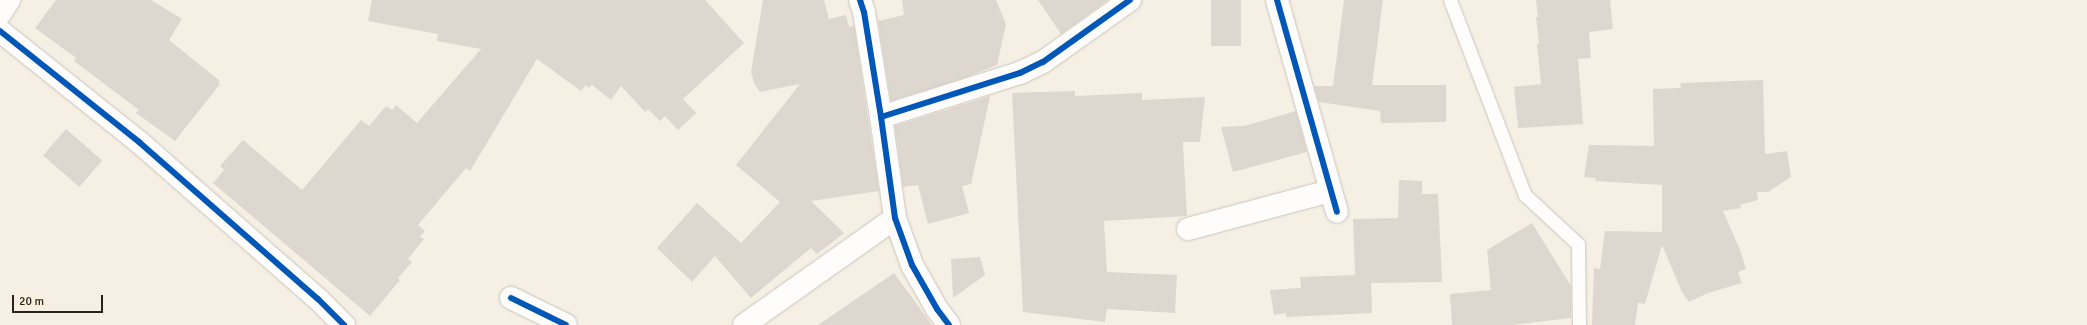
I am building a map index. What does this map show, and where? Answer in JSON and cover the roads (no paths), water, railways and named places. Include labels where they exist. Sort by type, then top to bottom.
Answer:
[{"type":"street","points":[[0,14],[9,0]]},
{"type":"street","points":[[860,0],[864,12],[881,117],[895,218],[912,265],[949,325]]},
{"type":"street","points":[[881,117],[1020,73],[1043,62],[1130,0]]},
{"type":"street","points":[[1277,0],[1337,212]]},
{"type":"street","points":[[0,31],[138,142],[318,299],[344,325]]},
{"type":"street","points":[[1188,229],[1330,191]]},
{"type":"street","points":[[744,325],[895,218]]},
{"type":"street","points":[[511,298],[566,325]]},
{"type":"lane","points":[[1450,0],[1525,194],[1578,244],[1579,325]]}]
